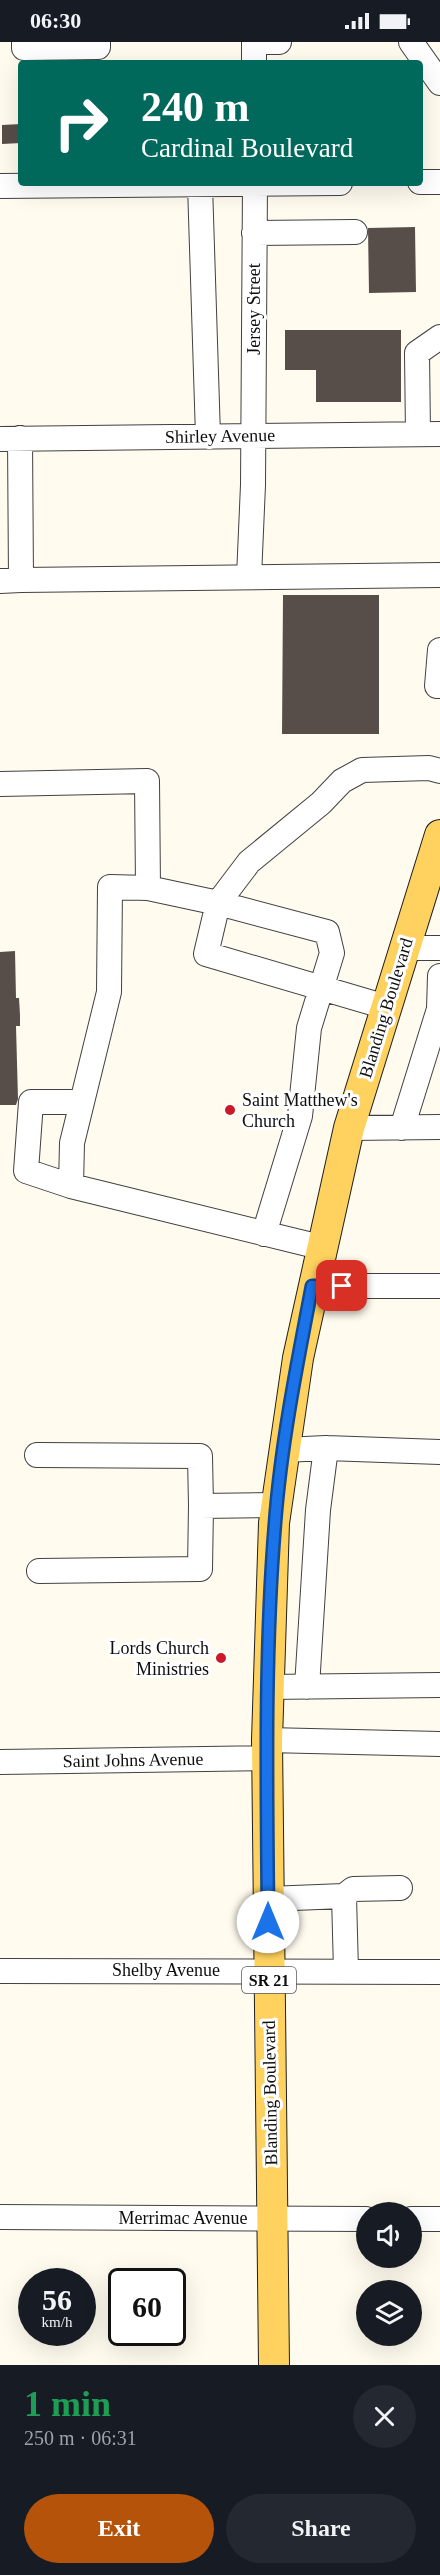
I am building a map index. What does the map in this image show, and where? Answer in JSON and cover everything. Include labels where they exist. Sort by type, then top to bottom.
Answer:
[{"type":"main road","name":"Blanding Boulevard","points":[[274,2365],[267,1749],[276,1505],[312,1286],[349,1128],[440,835]]},
{"type":"street","points":[[24,42],[24,48],[98,47],[98,42]]},
{"type":"street","points":[[254,60],[254,42],[279,42]]},
{"type":"street","points":[[411,42],[440,83]]},
{"type":"street","points":[[423,182],[440,182]]},
{"type":"street","points":[[0,186],[18,186]]},
{"type":"street","points":[[200,186],[208,436]]},
{"type":"street","name":"Jersey Street","points":[[249,577],[253,436],[255,186]]},
{"type":"street","points":[[254,233],[355,232]]},
{"type":"street","points":[[429,434],[417,353],[440,337]]},
{"type":"street","name":"Shirley Avenue","points":[[10,439],[429,434]]},
{"type":"street","points":[[10,439],[11,580],[440,575]]},
{"type":"street","points":[[440,650],[437,686],[440,686]]},
{"type":"street","points":[[386,1007],[206,954],[218,903],[249,862],[321,804],[342,781],[362,770],[440,771]]},
{"type":"street","points":[[0,784],[147,781],[148,888]]},
{"type":"street","points":[[70,1186],[72,1143],[109,992],[110,887],[148,888],[218,903],[327,932],[332,953],[323,990],[309,1028],[300,1116],[264,1234]]},
{"type":"street","points":[[405,948],[440,948]]},
{"type":"street","points":[[402,1128],[440,1009],[440,976]]},
{"type":"street","points":[[82,1101],[31,1102],[27,1120],[26,1172],[70,1186],[320,1248]]},
{"type":"street","points":[[349,1128],[440,1127]]},
{"type":"street","points":[[312,1286],[440,1286]]},
{"type":"street","points":[[307,1687],[318,1510],[326,1448]]},
{"type":"street","points":[[284,1450],[326,1448],[440,1452]]},
{"type":"street","points":[[37,1455],[200,1456],[201,1506],[200,1569],[39,1571]]},
{"type":"street","points":[[201,1506],[276,1505]]},
{"type":"street","points":[[268,1687],[440,1685]]},
{"type":"street","name":"Saint Johns Avenue","points":[[0,1762],[267,1749],[440,1744]]},
{"type":"street","points":[[268,1899],[344,1896],[353,1888],[400,1888]]},
{"type":"street","points":[[344,1896],[346,1971]]},
{"type":"street","name":"Shelby Avenue","points":[[0,1971],[440,1972]]},
{"type":"street","name":"Merrimac Avenue","points":[[0,2217],[356,2219]]},
{"type":"street","points":[[422,2219],[440,2219]]},
{"type":"building","points":[[18,124],[18,143],[2,144],[2,125]]},
{"type":"building","points":[[415,227],[416,292],[369,293],[368,228]]},
{"type":"building","points":[[285,330],[401,330],[401,402],[316,402],[316,370],[285,370]]},
{"type":"building","points":[[283,595],[379,595],[379,734],[282,734]]},
{"type":"building","points":[[15,951],[16,998],[19,998],[20,1015],[20,1026],[16,1026],[18,1099],[16,1105],[0,1105],[0,952]]},
{"type":"place","name":"Saint Matthew's Church","points":[[230,1110]]},
{"type":"place","name":"Lords Church Ministries","points":[[221,1658]]},
{"type":"route","points":[[268,1922],[267,1740],[270,1606],[276,1505],[298,1358],[312,1286],[342,1286]]}]
